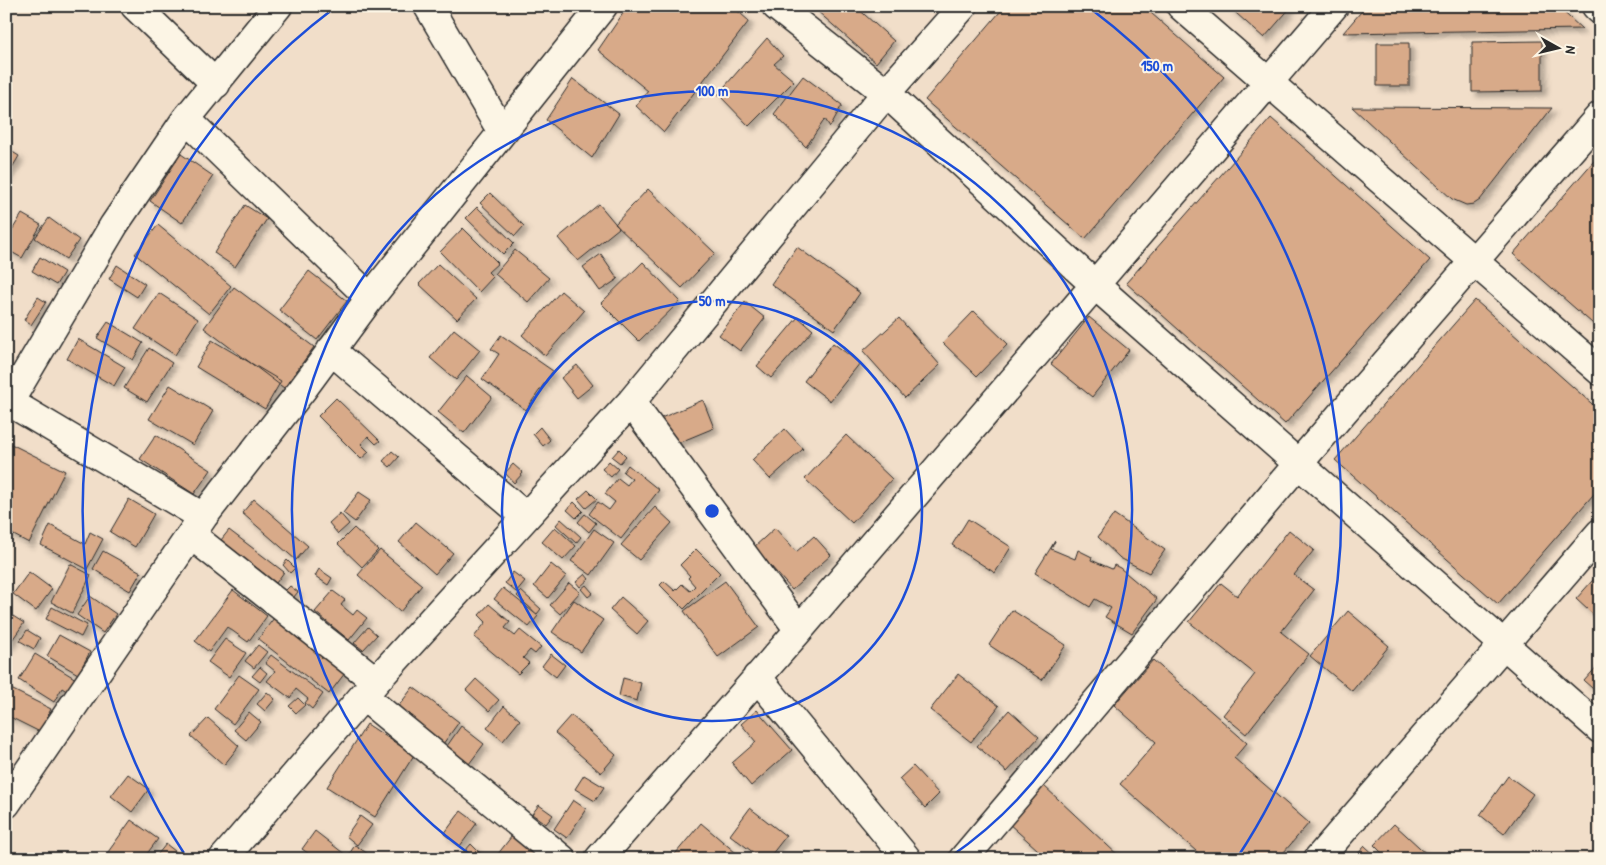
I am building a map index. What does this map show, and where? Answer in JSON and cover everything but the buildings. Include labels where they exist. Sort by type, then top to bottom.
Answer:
[{"type":"street","points":[[135,6],[216,84]]},
{"type":"street","points":[[278,6],[186,120],[114,225],[7,403],[197,526],[370,688],[562,859]]},
{"type":"street","points":[[428,6],[502,132]]},
{"type":"street","points":[[6,804],[197,526],[370,298],[603,6]]},
{"type":"street","points":[[776,6],[886,93],[1095,285],[1600,729]]},
{"type":"street","points":[[223,859],[370,688],[631,402],[886,93],[963,6]]},
{"type":"street","points":[[1182,6],[1600,371]]},
{"type":"street","points":[[599,859],[799,630],[1334,6]]},
{"type":"street","points":[[1596,6],[1600,10]]},
{"type":"street","points":[[964,859],[1298,464],[1600,116]]},
{"type":"street","points":[[186,120],[370,298]]},
{"type":"street","points":[[331,350],[526,517]]},
{"type":"street","points":[[631,402],[799,630]]},
{"type":"street","points":[[1318,859],[1600,533]]},
{"type":"street","points":[[757,677],[908,859]]}]
